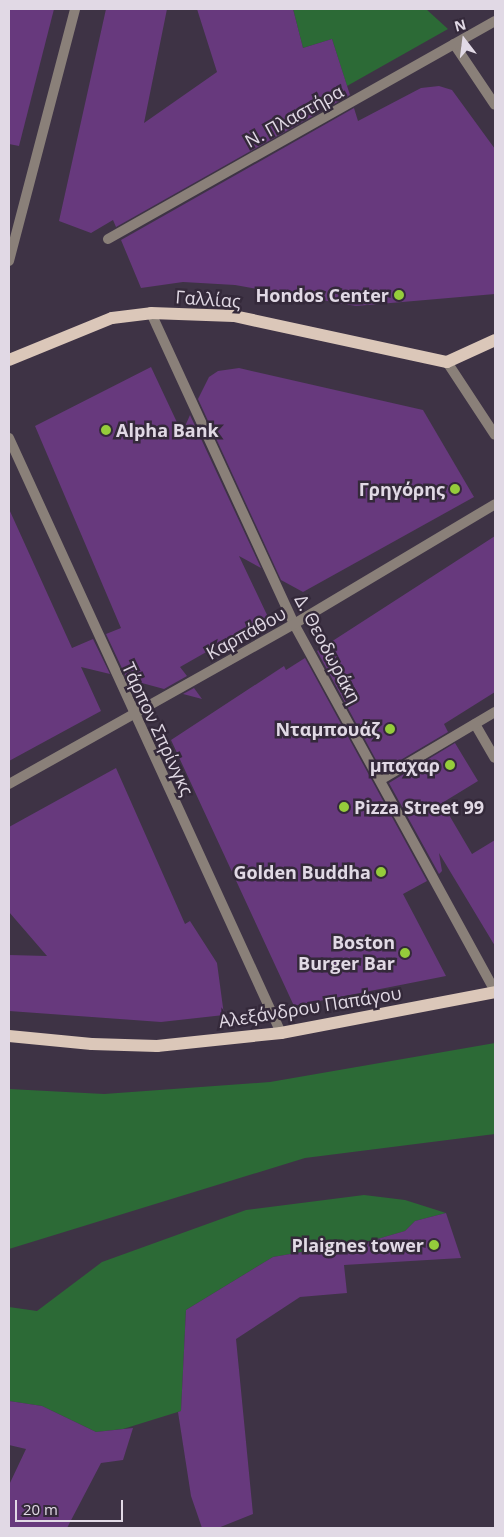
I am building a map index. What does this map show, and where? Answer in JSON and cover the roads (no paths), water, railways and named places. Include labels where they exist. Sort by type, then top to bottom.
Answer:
[{"type":"main road","name":"Γαλλίας","points":[[9,360],[112,318],[151,313],[234,316],[447,362]]},
{"type":"main road","points":[[447,362],[495,340]]},
{"type":"main road","name":"Αλεξάνδρου Παπάγου","points":[[9,1036],[92,1044],[157,1046],[281,1033],[495,992]]},
{"type":"street","points":[[9,261],[75,9]]},
{"type":"street","name":"Ν. Πλαστήρα","points":[[108,239],[495,21]]},
{"type":"street","points":[[454,44],[495,105]]},
{"type":"street","name":"Δ. Θεοδωράκη","points":[[151,313],[294,624],[495,992]]},
{"type":"street","points":[[447,362],[495,436]]},
{"type":"street","name":"Τάρπον Σπρίνγκς","points":[[9,438],[133,715],[281,1033]]},
{"type":"street","name":"Καρπάθου","points":[[9,784],[294,624],[495,504]]},
{"type":"street","points":[[380,780],[495,712]]},
{"type":"street","points":[[475,724],[495,758]]},
{"type":"place","name":"Hondos Center","points":[[399,295]]},
{"type":"place","name":"Alpha Bank","points":[[106,430]]},
{"type":"place","name":"Γρηγόρης","points":[[455,489]]},
{"type":"place","name":"Νταμπουάζ","points":[[390,729]]},
{"type":"place","name":"μπαχαρ","points":[[450,765]]},
{"type":"place","name":"Pizza Street 99","points":[[344,807]]},
{"type":"place","name":"Golden Buddha","points":[[381,872]]},
{"type":"place","name":"Boston Burger Bar","points":[[405,953]]},
{"type":"place","name":"Plaignes tower","points":[[434,1245]]}]
